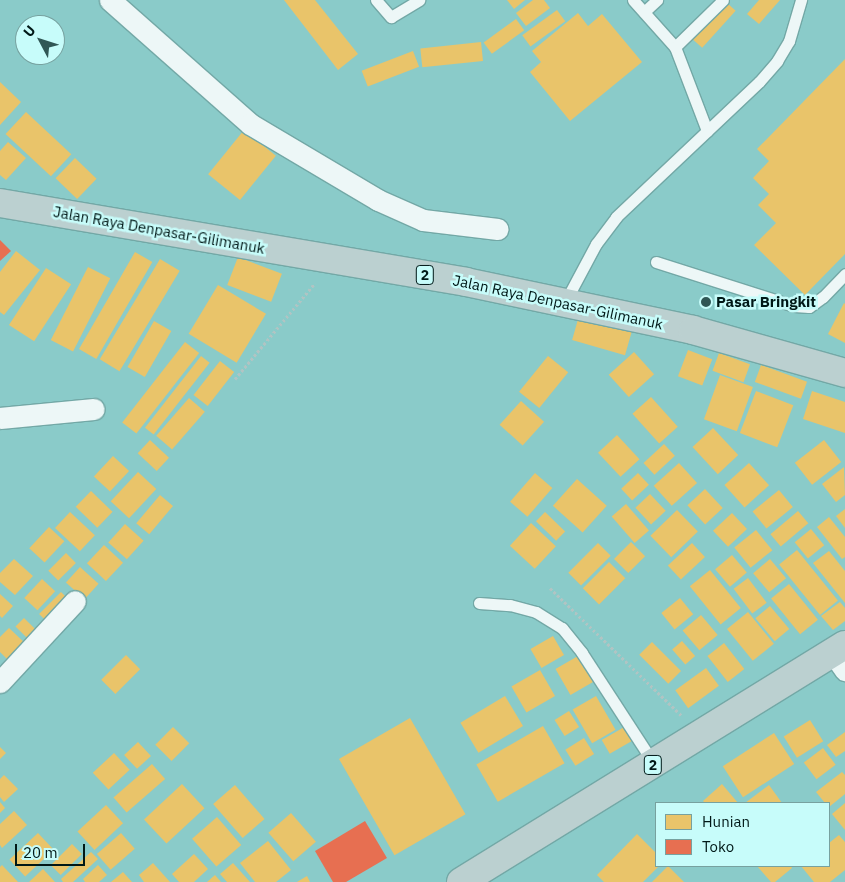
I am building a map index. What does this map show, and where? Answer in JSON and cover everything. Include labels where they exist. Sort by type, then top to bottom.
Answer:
[{"type":"highway","name":"Jalan Raya Denpasar-Gilimanuk","points":[[0,203],[334,259],[565,302],[694,330],[845,373]]},
{"type":"highway","name":"2","points":[[461,882],[702,735],[841,656]]},
{"type":"street","points":[[110,0],[250,124],[369,195],[423,220],[497,229]]},
{"type":"street","points":[[0,418],[94,409]]},
{"type":"street","points":[[0,682],[75,602]]},
{"type":"lane","points":[[376,0],[392,17],[419,0]]},
{"type":"lane","points":[[632,0],[675,47],[707,131]]},
{"type":"lane","points":[[644,12],[657,0]]},
{"type":"lane","points":[[675,47],[723,0]]},
{"type":"lane","points":[[565,302],[596,244],[616,217],[758,82],[777,60],[788,41],[800,0]]},
{"type":"lane","points":[[656,262],[794,306],[809,307],[823,297],[845,274]]},
{"type":"lane","points":[[479,603],[510,605],[536,612],[562,628],[582,653],[654,764]]},
{"type":"path","points":[[235,378],[334,259]]},
{"type":"path","points":[[550,588],[702,735]]},
{"type":"building: Hunian","points":[[284,0],[315,0],[358,54],[338,70]]},
{"type":"building: Hunian","points":[[507,0],[525,0],[514,9]]},
{"type":"building: Hunian","points":[[533,0],[544,0],[550,8],[526,26],[516,13]]},
{"type":"building: Hunian","points":[[759,0],[780,0],[759,24],[747,14]]},
{"type":"building: Hunian","points":[[726,2],[736,11],[702,48],[693,39]]},
{"type":"building: Hunian","points":[[557,10],[565,21],[530,47],[522,35]]},
{"type":"building: Hunian","points":[[578,13],[588,26],[602,14],[642,62],[570,121],[530,72],[541,62],[532,51]]},
{"type":"building: Hunian","points":[[516,19],[524,30],[492,54],[484,43]]},
{"type":"building: Hunian","points":[[481,42],[483,61],[422,67],[420,48]]},
{"type":"building: Hunian","points":[[413,51],[419,67],[368,87],[362,71]]},
{"type":"building: Hunian","points":[[845,59],[845,254],[805,295],[754,245],[776,223],[758,205],[769,194],[753,178],[769,161],[757,149]]},
{"type":"building: Hunian","points":[[0,82],[21,102],[0,125]]},
{"type":"building: Hunian","points":[[26,112],[71,154],[51,176],[6,134]]},
{"type":"building: Hunian","points":[[244,130],[276,156],[240,200],[208,174]]},
{"type":"building: Hunian","points":[[8,142],[26,158],[6,180],[0,175],[0,151]]},
{"type":"building: Hunian","points":[[75,158],[97,179],[77,199],[56,178]]},
{"type":"building: Hunian","points":[[16,251],[40,270],[4,315],[0,312],[0,272]]},
{"type":"building: Hunian","points":[[135,252],[152,262],[96,359],[79,349]]},
{"type":"building: Hunian","points":[[238,257],[282,274],[271,302],[227,285]]},
{"type":"building: Hunian","points":[[160,259],[180,271],[119,371],[100,359]]},
{"type":"building: Hunian","points":[[88,267],[110,278],[73,351],[51,340]]},
{"type":"building: Hunian","points":[[46,268],[71,284],[34,341],[9,325]]},
{"type":"building: Hunian","points":[[218,285],[266,314],[237,363],[189,334]]},
{"type":"building: Hunian","points":[[845,304],[845,343],[828,334]]},
{"type":"building: Hunian","points":[[579,316],[632,331],[625,355],[572,340]]},
{"type":"building: Hunian","points":[[154,321],[171,331],[145,377],[128,367]]},
{"type":"building: Hunian","points":[[185,342],[199,353],[136,433],[122,422]]},
{"type":"building: Hunian","points":[[688,350],[712,359],[702,385],[678,376]]},
{"type":"building: Hunian","points":[[634,352],[654,374],[629,397],[609,375]]},
{"type":"building: Hunian","points":[[719,353],[750,364],[744,382],[713,371]]},
{"type":"building: Hunian","points":[[201,356],[210,363],[154,434],[145,428]]},
{"type":"building: Hunian","points":[[548,356],[568,372],[539,408],[519,392]]},
{"type":"building: Hunian","points":[[220,361],[234,372],[208,406],[194,395]]},
{"type":"building: Hunian","points":[[761,365],[807,382],[801,399],[755,382]]},
{"type":"building: Hunian","points":[[720,375],[753,387],[737,431],[704,419]]},
{"type":"building: Hunian","points":[[756,391],[793,405],[777,447],[740,433]]},
{"type":"building: Hunian","points":[[812,391],[845,402],[845,433],[803,419]]},
{"type":"building: Hunian","points":[[651,397],[678,427],[659,443],[632,414]]},
{"type":"building: Hunian","points":[[189,398],[205,412],[172,450],[156,436]]},
{"type":"building: Hunian","points":[[521,401],[544,422],[523,446],[500,425]]},
{"type":"building: Hunian","points":[[713,428],[738,455],[718,474],[693,447]]},
{"type":"building: Hunian","points":[[617,435],[640,459],[620,477],[598,453]]},
{"type":"building: Hunian","points":[[150,440],[169,458],[157,471],[138,453]]},
{"type":"building: Hunian","points":[[824,440],[841,462],[812,485],[795,463]]},
{"type":"building: Hunian","points":[[664,444],[675,456],[654,475],[644,463]]},
{"type":"building: Hunian","points":[[113,456],[129,471],[110,491],[94,476]]},
{"type":"building: Hunian","points":[[679,463],[697,483],[672,506],[654,486]]},
{"type":"building: Hunian","points":[[749,463],[769,485],[745,507],[724,485]]},
{"type":"building: Hunian","points":[[844,467],[845,495],[836,502],[822,484]]},
{"type":"building: Hunian","points":[[138,472],[156,489],[129,518],[111,501]]},
{"type":"building: Hunian","points":[[535,473],[552,488],[527,517],[510,502]]},
{"type":"building: Hunian","points":[[638,473],[649,485],[632,500],[621,489]]},
{"type":"building: Hunian","points":[[577,479],[607,506],[583,533],[553,506]]},
{"type":"building: Hunian","points":[[705,489],[723,508],[705,524],[687,505]]},
{"type":"building: Hunian","points":[[779,490],[793,507],[766,528],[753,511]]},
{"type":"building: Hunian","points":[[91,491],[113,512],[97,528],[76,507]]},
{"type":"building: Hunian","points":[[650,494],[666,511],[651,524],[635,508]]},
{"type":"building: Hunian","points":[[160,495],[173,506],[149,534],[136,523]]},
{"type":"building: Hunian","points":[[626,504],[649,530],[635,543],[612,516]]},
{"type":"building: Hunian","points":[[845,509],[845,528],[836,516]]},
{"type":"building: Hunian","points":[[677,510],[698,532],[671,557],[650,536]]},
{"type":"building: Hunian","points":[[798,511],[808,523],[781,546],[770,534]]},
{"type":"building: Hunian","points":[[70,512],[95,535],[80,551],[55,528]]},
{"type":"building: Hunian","points":[[545,512],[565,531],[556,541],[536,521]]},
{"type":"building: Hunian","points":[[732,513],[747,529],[728,547],[713,531]]},
{"type":"building: Hunian","points":[[829,517],[845,537],[845,557],[842,559],[817,527]]},
{"type":"building: Hunian","points":[[531,523],[556,546],[535,569],[510,546]]},
{"type":"building: Hunian","points":[[125,524],[144,541],[127,559],[108,543]]},
{"type":"building: Hunian","points":[[49,527],[64,541],[45,563],[29,548]]},
{"type":"building: Hunian","points":[[811,529],[824,545],[808,559],[795,542]]},
{"type":"building: Hunian","points":[[756,530],[772,550],[751,568],[734,548]]},
{"type":"building: Hunian","points":[[631,542],[645,556],[628,573],[614,559]]},
{"type":"building: Hunian","points":[[598,543],[611,556],[581,585],[568,573]]},
{"type":"building: Hunian","points":[[692,543],[705,557],[681,579],[668,566]]},
{"type":"building: Hunian","points":[[104,545],[123,563],[106,581],[87,563]]},
{"type":"building: Hunian","points":[[797,550],[838,601],[820,615],[779,564]]},
{"type":"building: Hunian","points":[[829,551],[845,571],[845,603],[813,563]]},
{"type":"building: Hunian","points":[[66,553],[76,563],[58,581],[48,571]]},
{"type":"building: Hunian","points":[[732,555],[747,573],[730,587],[715,569]]},
{"type":"building: Hunian","points":[[14,559],[33,576],[15,595],[0,582],[0,573]]},
{"type":"building: Hunian","points":[[770,559],[786,578],[769,592],[753,573]]},
{"type":"building: Hunian","points":[[609,562],[625,578],[599,604],[583,588]]},
{"type":"building: Hunian","points":[[80,567],[99,584],[85,599],[66,583]]},
{"type":"building: Hunian","points":[[710,570],[741,608],[721,624],[690,586]]},
{"type":"building: Hunian","points":[[748,578],[767,603],[752,614],[734,589]]},
{"type":"building: Hunian","points":[[42,579],[55,591],[37,610],[24,598]]},
{"type":"building: Hunian","points":[[789,584],[818,620],[800,634],[771,598]]},
{"type":"building: Hunian","points":[[61,592],[70,601],[48,623],[39,614]]},
{"type":"building: Hunian","points":[[0,594],[13,606],[2,618],[0,616]]},
{"type":"building: Hunian","points":[[680,598],[693,614],[675,629],[661,613]]},
{"type":"building: Hunian","points":[[840,602],[845,608],[845,621],[833,630],[821,616]]},
{"type":"building: Hunian","points":[[770,606],[789,629],[775,641],[755,618]]},
{"type":"building: Hunian","points":[[748,612],[774,644],[753,661],[727,629]]},
{"type":"building: Hunian","points":[[701,615],[718,635],[699,650],[683,630]]},
{"type":"building: Hunian","points":[[24,618],[39,633],[30,641],[16,626]]},
{"type":"building: Hunian","points":[[9,628],[27,645],[11,663],[0,652],[0,637]]},
{"type":"building: Hunian","points":[[553,636],[564,655],[541,668],[530,649]]},
{"type":"building: Hunian","points":[[682,641],[695,656],[685,665],[672,650]]},
{"type":"building: Hunian","points":[[652,642],[681,671],[668,684],[639,655]]},
{"type":"building: Hunian","points":[[724,643],[744,669],[728,682],[707,656]]},
{"type":"building: Hunian","points":[[126,655],[140,669],[115,694],[101,680]]},
{"type":"building: Hunian","points":[[578,656],[593,682],[570,695],[555,669]]},
{"type":"building: Hunian","points":[[706,668],[719,686],[688,708],[675,690]]},
{"type":"building: Hunian","points":[[540,670],[555,696],[526,712],[511,686]]},
{"type":"building: Hunian","points":[[505,696],[523,726],[478,753],[460,723]]},
{"type":"building: Hunian","points":[[596,696],[616,730],[592,743],[573,710]]},
{"type":"building: Hunian","points":[[569,711],[579,727],[565,736],[555,720]]},
{"type":"building: Hunian","points":[[410,718],[465,814],[394,855],[339,759]]},
{"type":"building: Hunian","points":[[810,720],[823,741],[797,758],[784,736]]},
{"type":"building: Hunian","points":[[543,726],[564,763],[498,802],[476,764]]},
{"type":"building: Hunian","points":[[626,726],[634,740],[610,754],[602,740]]},
{"type":"building: Hunian","points":[[173,727],[189,743],[172,761],[155,745]]},
{"type":"building: Hunian","points":[[845,732],[845,751],[836,757],[827,745]]},
{"type":"building: Hunian","points":[[774,733],[794,764],[743,797],[723,766]]},
{"type":"building: Hunian","points":[[584,738],[594,754],[575,766],[565,750]]},
{"type":"building: Hunian","points":[[138,742],[151,756],[137,769],[124,755]]},
{"type":"building: Hunian","points":[[0,747],[6,753],[0,759]]},
{"type":"building: Hunian","points":[[823,748],[836,765],[816,779],[804,762]]},
{"type":"building: Hunian","points":[[114,753],[130,770],[108,790],[93,773]]},
{"type":"building: Hunian","points":[[152,764],[165,779],[127,813],[114,797]]},
{"type":"building: Hunian","points":[[842,772],[845,775],[845,794],[830,806],[830,802],[824,802],[816,792]]},
{"type":"building: Hunian","points":[[4,775],[18,789],[4,802],[0,797],[0,779]]},
{"type":"building: Hunian","points":[[182,784],[205,808],[166,844],[144,819]]},
{"type":"building: Hunian","points":[[722,784],[737,802],[704,802]]},
{"type":"building: Hunian","points":[[235,785],[265,819],[243,838],[213,804]]},
{"type":"building: Hunian","points":[[769,785],[781,802],[746,802]]},
{"type":"building: Hunian","points":[[0,802],[5,808],[0,813]]},
{"type":"building: Hunian","points":[[845,803],[845,830],[832,814]]},
{"type":"building: Hunian","points":[[106,805],[123,823],[95,850],[77,832]]},
{"type":"building: Hunian","points":[[14,811],[27,825],[2,848],[0,845],[0,824]]},
{"type":"building: Hunian","points":[[291,813],[316,842],[293,861],[268,833]]},
{"type":"building: Hunian","points":[[217,817],[241,845],[216,867],[192,839]]},
{"type":"building: Hunian","points":[[38,833],[54,850],[25,876],[9,860]]},
{"type":"building: Hunian","points":[[121,833],[135,849],[111,870],[97,854]]},
{"type":"building: Hunian","points":[[637,834],[655,852],[655,867],[658,867],[643,882],[604,882],[597,875]]},
{"type":"building: Hunian","points":[[839,835],[845,842],[845,870],[830,882],[814,882],[802,867],[830,867],[830,842]]},
{"type":"building: Hunian","points":[[268,841],[291,870],[276,882],[255,882],[240,863]]},
{"type":"building: Hunian","points":[[72,844],[82,854],[61,875],[51,865]]},
{"type":"building: Hunian","points":[[91,852],[98,859],[73,882],[63,882],[61,879]]},
{"type":"building: Hunian","points":[[194,854],[208,869],[194,882],[179,882],[172,874]]},
{"type":"building: Hunian","points":[[153,863],[170,882],[144,882],[139,875]]},
{"type":"building: Hunian","points":[[233,863],[250,882],[227,882],[220,874]]},
{"type":"building: Hunian","points":[[2,865],[18,882],[0,882],[0,867]]},
{"type":"building: Hunian","points":[[98,865],[107,875],[99,882],[85,882],[83,879]]},
{"type":"building: Hunian","points":[[669,867],[684,882],[652,882]]},
{"type":"building: Hunian","points":[[758,867],[792,867],[775,882],[771,882]]},
{"type":"building: Hunian","points":[[43,869],[55,882],[29,882]]},
{"type":"building: Hunian","points":[[123,872],[132,882],[111,882]]},
{"type":"building: Hunian","points":[[215,875],[221,882],[207,882]]},
{"type":"building: Hunian","points":[[307,876],[310,882],[297,882]]},
{"type":"building: Toko","points":[[0,240],[11,251],[0,261]]},
{"type":"building: Toko","points":[[365,821],[387,858],[346,882],[333,882],[315,851]]},
{"type":"place","name":"Pasar Bringkit","points":[[706,302]]}]
